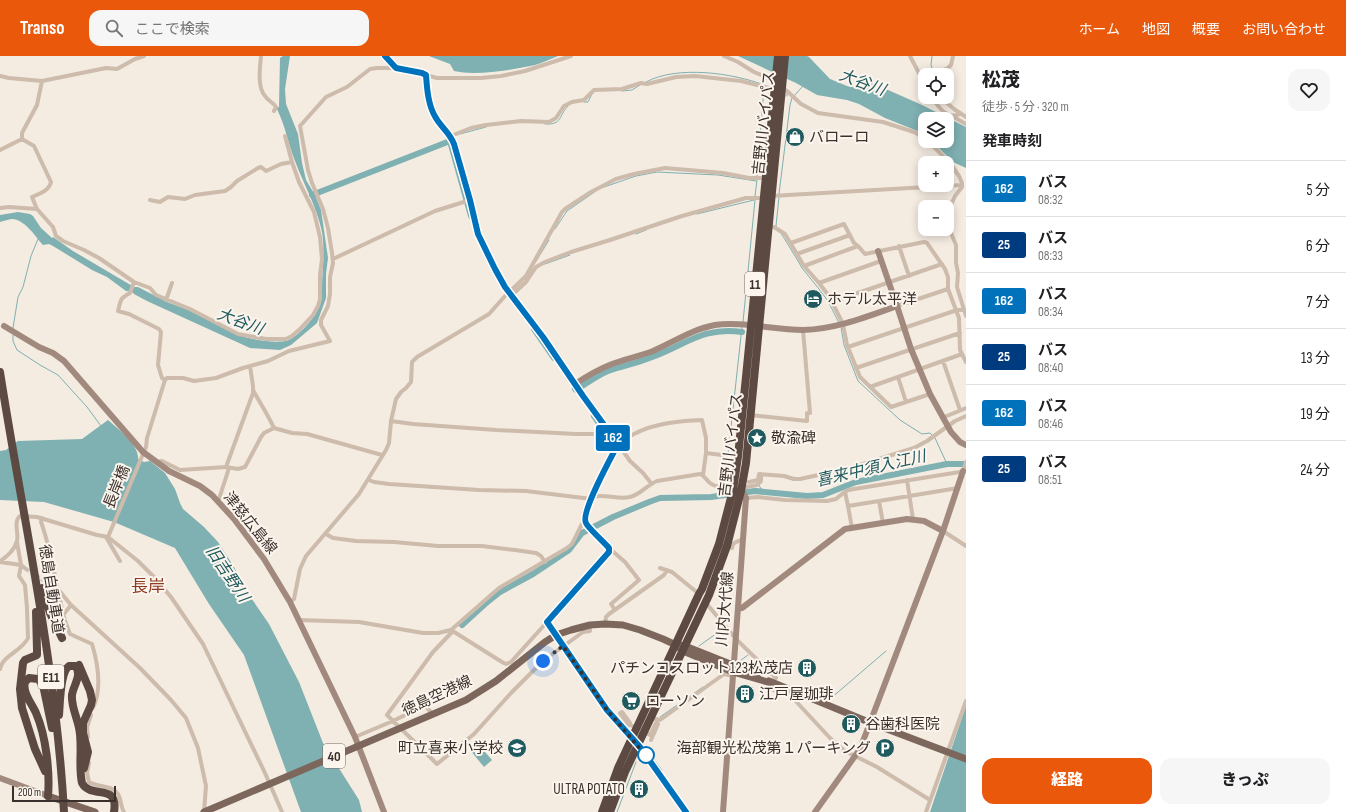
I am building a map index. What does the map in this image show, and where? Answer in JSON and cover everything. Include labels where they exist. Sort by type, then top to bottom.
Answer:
[{"type":"highway","name":"吉野川バイパス","points":[[602,812],[629,736],[676,645],[702,589],[740,491],[746,463],[750,415],[752,326],[771,227],[771,196],[779,82],[778,56]]},
{"type":"highway","name":"吉野川バイパス","points":[[740,491],[735,457],[771,196],[764,178],[779,82],[785,56]]},
{"type":"highway","name":"徳島自動車道","points":[[0,372],[50,666],[64,812]]},
{"type":"highway","name":"吉野川バイパス","points":[[610,812],[625,772],[706,603],[727,546],[731,514]]},
{"type":"highway","points":[[27,525],[44,598],[62,638]]},
{"type":"highway","points":[[36,584],[34,594],[37,616],[38,650],[37,654],[25,660],[23,663],[21,695],[25,718],[35,748],[45,769],[48,796]]},
{"type":"highway","points":[[78,663],[90,690],[92,700],[83,728],[88,752],[84,769],[85,782],[88,787],[107,790],[113,793],[118,802],[115,812]]},
{"type":"highway","points":[[61,770],[59,720],[61,690],[65,670],[67,667],[72,665],[79,671],[72,694],[72,700],[80,733],[82,783],[89,791],[102,792],[111,796],[114,801],[115,812]]},
{"type":"highway","points":[[48,796],[48,766],[40,726],[37,713],[24,688],[25,682],[29,678],[38,678],[43,685],[63,789]]},
{"type":"main road","points":[[385,56],[396,68],[426,75],[427,89],[434,116],[451,136],[470,200],[478,234],[495,269],[509,294],[575,384],[607,433],[618,443],[588,505],[585,519],[589,526],[609,548],[609,552],[547,622],[607,710],[656,768],[686,812]]},
{"type":"main road","points":[[878,251],[919,370],[947,427],[954,436],[966,445]]},
{"type":"main road","points":[[575,384],[597,370],[613,363],[652,351],[702,329],[715,325],[740,325],[803,330],[841,325],[896,306]]},
{"type":"main road","name":"津慈広島線","points":[[4,326],[39,347],[53,353],[64,361],[142,456],[158,462],[170,471],[200,486],[234,519],[264,559],[290,602],[355,737],[384,812]]},
{"type":"main road","points":[[815,812],[842,773],[856,757],[871,723],[943,531],[964,470]]},
{"type":"main road","name":"川内大代線","points":[[723,812],[743,540],[740,491]]},
{"type":"main road","points":[[739,609],[846,530],[913,519],[924,521],[943,531]]},
{"type":"main road","name":"徳島空港線","points":[[204,812],[466,700],[496,681],[545,642],[571,630],[590,625],[605,624],[640,630],[684,648],[733,671],[755,674],[771,683],[966,759]]},
{"type":"main road","points":[[0,778],[95,812]]},
{"type":"street","points":[[0,76],[42,81],[106,68],[117,69],[135,59],[144,56]]},
{"type":"street","points":[[261,56],[259,71],[263,94],[276,107],[274,111]]},
{"type":"street","points":[[426,75],[437,78],[481,78],[501,76],[525,71],[571,56]]},
{"type":"street","points":[[724,56],[738,62],[754,72],[779,82],[806,107],[825,115],[883,122],[918,134]]},
{"type":"street","points":[[910,56],[918,69]]},
{"type":"street","points":[[947,68],[951,66],[953,56]]},
{"type":"street","points":[[134,283],[130,293],[121,298],[118,311],[129,314],[159,329],[161,332],[158,365],[162,378],[165,380],[167,378],[178,377],[194,381],[223,376],[250,366],[268,362],[289,351],[330,341],[321,325],[321,320],[328,306],[333,259],[326,220],[308,170],[299,128],[326,97],[347,87],[370,69],[396,68]]},
{"type":"street","points":[[451,136],[471,128],[486,125],[521,121],[549,122],[556,118],[564,106],[572,102],[584,100],[594,90],[622,89],[641,83],[647,84],[676,76],[725,78],[769,88]]},
{"type":"street","points":[[22,139],[22,132],[37,105],[42,81]]},
{"type":"street","points":[[788,95],[793,98],[802,108],[806,107]]},
{"type":"street","points":[[937,104],[944,112]]},
{"type":"street","points":[[948,104],[966,117]]},
{"type":"street","points":[[954,115],[960,114]]},
{"type":"street","points":[[954,117],[966,124]]},
{"type":"street","points":[[22,139],[34,146],[51,182],[47,189],[32,197],[37,209],[53,227],[56,236],[63,241],[99,258],[134,283],[150,288],[156,295],[190,309],[238,334],[281,339],[292,336],[313,315],[318,306],[320,299],[322,259],[320,237],[314,212],[299,182],[285,136]]},
{"type":"street","points":[[0,150],[22,139]]},
{"type":"street","points":[[935,148],[953,167],[959,176],[962,185]]},
{"type":"street","points":[[150,200],[160,202],[168,197],[186,199],[195,195],[221,192],[231,187],[237,181],[258,168],[261,167],[266,171],[281,164],[292,162]]},
{"type":"street","points":[[290,602],[294,599],[300,569],[306,556],[360,494],[389,443],[398,396],[411,382],[411,366],[414,359],[486,317],[526,276],[562,212],[602,185],[634,174],[665,168],[764,178]]},
{"type":"street","points":[[509,294],[526,282],[539,264],[682,216],[752,198],[962,185]]},
{"type":"street","points":[[962,185],[952,201],[949,212],[948,226],[956,246],[956,263],[958,273],[957,287],[966,316]]},
{"type":"street","points":[[333,259],[435,211],[470,200]]},
{"type":"street","points":[[0,208],[9,207],[37,209]]},
{"type":"street","points":[[790,243],[844,224],[850,235],[865,254],[899,246],[924,242],[927,243],[945,268],[948,278],[948,289],[959,318],[960,350],[966,362]]},
{"type":"street","points":[[771,227],[787,236],[804,266],[819,283],[832,302],[860,377],[891,407],[930,394]]},
{"type":"street","points":[[798,254],[850,235]]},
{"type":"street","points":[[804,266],[858,246]]},
{"type":"street","points":[[899,246],[909,276]]},
{"type":"street","points":[[819,283],[881,261]]},
{"type":"street","points":[[832,302],[942,264]]},
{"type":"street","points":[[166,300],[172,284]]},
{"type":"street","points":[[896,306],[948,289]]},
{"type":"street","points":[[848,347],[957,310],[965,310]]},
{"type":"street","points":[[750,415],[807,421],[807,413],[810,413],[803,330]]},
{"type":"street","points":[[856,368],[960,333]]},
{"type":"street","points":[[870,387],[962,354]]},
{"type":"street","points":[[943,361],[960,410]]},
{"type":"street","points":[[250,366],[253,390],[263,410],[268,414],[274,428]]},
{"type":"street","points":[[898,377],[906,402]]},
{"type":"street","name":"長岸橋","points":[[107,537],[115,524],[142,456],[165,380]]},
{"type":"street","points":[[218,502],[253,390]]},
{"type":"street","points":[[942,418],[966,408]]},
{"type":"street","points":[[758,482],[759,474],[784,476],[794,479],[817,476],[822,473],[850,468],[882,457],[900,453],[914,448],[930,439],[955,421],[966,416]]},
{"type":"street","points":[[651,483],[643,472],[630,461],[618,443],[635,434],[674,421],[702,420],[706,438],[706,453],[703,475],[708,481],[714,486],[740,491],[758,497],[785,500],[827,501],[836,499],[845,492],[964,470],[966,462]]},
{"type":"street","points":[[393,421],[496,430],[576,434],[607,433]]},
{"type":"street","points":[[274,428],[292,433],[307,434],[382,455]]},
{"type":"street","points":[[158,462],[162,461],[175,469],[180,470],[228,467],[241,469],[245,467],[261,437],[274,428]]},
{"type":"street","points":[[706,453],[735,457]]},
{"type":"street","points":[[369,480],[389,484],[479,490],[526,491],[592,498],[598,495],[630,497],[636,495],[651,483],[657,481],[703,475]]},
{"type":"street","points":[[907,480],[913,519]]},
{"type":"street","points":[[708,481],[725,485]]},
{"type":"street","points":[[749,482],[758,482]]},
{"type":"street","points":[[740,491],[758,482]]},
{"type":"street","points":[[848,506],[958,488]]},
{"type":"street","points":[[845,492],[848,506],[846,530]]},
{"type":"street","points":[[879,501],[882,523]]},
{"type":"street","points":[[0,669],[5,659],[11,656],[26,642],[28,638],[25,585],[19,576],[21,565],[17,541],[16,522],[18,518],[20,516],[28,516],[42,518],[107,537],[138,561],[155,578],[171,597],[203,644],[265,773],[282,812]]},
{"type":"street","points":[[42,518],[41,522],[51,551],[57,588],[64,615]]},
{"type":"street","points":[[589,526],[582,524],[572,544],[500,588],[452,631],[433,652],[386,715],[437,764],[474,734],[530,673],[543,661],[583,632],[590,631],[590,625]]},
{"type":"street","points":[[943,531],[966,546]]},
{"type":"street","points":[[326,534],[333,538],[356,541],[394,542],[438,546],[482,546],[536,552],[541,556],[544,562]]},
{"type":"street","points":[[107,537],[120,561]]},
{"type":"street","points":[[732,548],[733,544],[739,540],[743,540]]},
{"type":"street","points":[[0,561],[14,549],[17,541]]},
{"type":"street","points":[[609,548],[625,562],[639,580],[611,604],[615,610]]},
{"type":"street","points":[[0,561],[21,565],[26,569]]},
{"type":"street","points":[[660,568],[672,572],[699,594],[736,639],[776,678],[768,686],[768,688],[791,696],[830,738],[845,751],[877,767],[930,800]]},
{"type":"street","points":[[605,624],[606,617],[664,575],[667,570]]},
{"type":"street","points":[[52,586],[57,588],[71,604],[140,668],[186,718],[198,748],[206,786],[204,812]]},
{"type":"street","points":[[71,604],[64,615],[63,621],[70,634],[92,644],[97,662],[98,696],[87,727],[91,754],[87,773],[89,782],[94,785],[107,786],[117,793],[121,798],[121,808],[124,812]]},
{"type":"street","points":[[299,620],[365,623],[422,633],[452,631],[506,664],[511,662],[547,622]]},
{"type":"street","points":[[28,626],[33,626]]},
{"type":"street","points":[[651,718],[660,720],[724,674],[733,671]]},
{"type":"street","points":[[926,812],[966,701]]},
{"type":"street","points":[[355,737],[420,707],[426,707],[432,714]]},
{"type":"street","points":[[629,736],[629,723],[650,734],[656,723],[658,724],[651,740]]},
{"type":"street","points":[[615,760],[630,768]]},
{"type":"water","points":[[283,56],[290,56],[285,89],[286,104],[298,134],[306,180],[315,195],[321,210],[328,258],[326,298],[317,323],[291,345],[280,350],[250,348],[147,301],[132,292],[126,291],[107,277],[92,270],[53,246],[49,244],[43,245],[30,229],[18,220],[11,219],[0,222],[0,215],[18,212],[30,214],[41,228],[52,238],[53,237],[73,251],[134,287],[138,287],[167,302],[188,310],[245,337],[281,342],[290,340],[306,326],[318,308],[322,290],[323,246],[322,232],[317,214],[295,161],[277,109],[279,107],[280,58]]},
{"type":"water","points":[[429,56],[558,56],[526,67],[494,72],[473,73],[454,71],[450,64]]},
{"type":"water","points":[[738,56],[807,56],[830,79],[847,86],[866,90],[870,82],[936,112],[918,112],[918,131],[885,118],[859,104],[847,100],[817,95],[796,83]]},
{"type":"water","points":[[954,121],[966,127],[966,168],[954,162],[954,156],[947,156],[939,148],[954,148]]},
{"type":"water","name":"旧吉野川","points":[[108,420],[132,443],[138,454],[138,459],[144,462],[150,461],[165,473],[175,489],[183,509],[204,527],[218,542],[234,567],[245,589],[269,624],[299,682],[323,743],[359,800],[362,812],[301,812],[244,655],[209,604],[175,548],[114,522],[44,502],[0,500],[0,451],[6,450],[18,441],[82,439]]},
{"type":"water","points":[[966,706],[966,812],[930,812],[935,797]]},
{"type":"water","points":[[478,744],[492,760],[484,767],[470,750]]},
{"type":"waterway","points":[[932,56],[932,68]]},
{"type":"waterway","points":[[646,82],[659,77],[689,72],[721,74],[764,85]]},
{"type":"waterway","points":[[622,91],[632,90],[640,85]]},
{"type":"waterway","points":[[794,96],[803,86]]},
{"type":"waterway","points":[[757,176],[764,88]]},
{"type":"waterway","points":[[584,102],[588,102],[592,94]]},
{"type":"waterway","points":[[779,194],[792,98]]},
{"type":"waterway","points":[[545,124],[551,124],[558,121],[568,106]]},
{"type":"waterway","points":[[460,134],[486,127]]},
{"type":"waterway","points":[[312,195],[450,141],[471,216]]},
{"type":"waterway","points":[[604,187],[636,176],[657,172],[718,175],[756,181]]},
{"type":"waterway","points":[[755,196],[757,180]]},
{"type":"waterway","points":[[555,229],[567,211],[596,191]]},
{"type":"waterway","points":[[776,226],[779,197]]},
{"type":"waterway","points":[[697,214],[754,200]]},
{"type":"waterway","points":[[743,322],[755,200]]},
{"type":"waterway","points":[[636,234],[646,230]]},
{"type":"waterway","points":[[781,233],[802,268],[828,301],[839,323]]},
{"type":"waterway","points":[[13,328],[18,297],[23,287],[31,256],[38,239]]},
{"type":"waterway","points":[[535,263],[549,240]]},
{"type":"waterway","points":[[545,264],[570,255]]},
{"type":"waterway","points":[[728,455],[742,327]]},
{"type":"waterway","points":[[841,327],[844,345],[858,381],[900,420],[922,434],[930,433],[933,436]]},
{"type":"waterway","points":[[534,329],[554,358]]},
{"type":"waterway","points":[[575,389],[576,390],[608,371],[647,359],[706,334],[729,331],[742,332]]},
{"type":"waterway","points":[[13,335],[13,341],[17,350],[58,375],[87,407],[101,426]]},
{"type":"waterway","points":[[594,416],[607,435]]},
{"type":"waterway","points":[[935,438],[947,464]]},
{"type":"waterway","name":"喜来中須入江川","points":[[462,625],[500,592],[533,574],[569,550],[582,533],[613,517],[660,498],[711,497],[755,491],[807,496],[823,495],[856,482],[947,464],[966,464]]},
{"type":"waterway","name":"喜来中須入江川","points":[[759,485],[762,491]]},
{"type":"waterway","points":[[699,646],[724,628]]},
{"type":"waterway","points":[[830,699],[886,651]]},
{"type":"waterway","points":[[737,663],[748,655]]},
{"type":"waterway","points":[[660,717],[703,687]]},
{"type":"waterway","points":[[648,752],[662,770]]},
{"type":"waterway","points":[[617,812],[636,762]]},
{"type":"tunnel","points":[[780,92],[788,95]]},
{"type":"tunnel","points":[[725,485],[734,484]]},
{"type":"tunnel","points":[[26,569],[52,586]]},
{"type":"bus line","name":"162","points":[[385,56],[396,68],[426,75],[427,89],[434,116],[451,136],[470,200],[478,234],[495,269],[505,287],[543,337],[618,444],[588,505],[585,519],[586,524],[610,550],[547,622],[607,710],[640,747],[686,812]]},
{"type":"place","name":"バローロ","points":[[795,137]]},
{"type":"place","name":"ホテル太平洋","points":[[813,299]]},
{"type":"place","name":"敬渝碑","points":[[757,438]]},
{"type":"place","name":"パチンコスロット123松茂店","points":[[807,668]]},
{"type":"place","name":"江戸屋珈琲","points":[[745,694]]},
{"type":"place","name":"ローソン","points":[[631,701]]},
{"type":"place","name":"谷歯科医院","points":[[851,724]]},
{"type":"place","name":"町立喜来小学校","points":[[517,748]]},
{"type":"place","name":"海部観光松茂第１パーキング","points":[[885,748]]},
{"type":"place","name":"ULTRA POTATO","points":[[639,789]]},
{"type":"district","name":"長岸","points":[[148,587]]},
{"type":"route","points":[[543,661],[563,646],[607,710],[648,758],[646,755]]},
{"type":"water label","name":"大谷川","points":[[862,83]]},
{"type":"water label","name":"大谷川","points":[[240,322]]}]
